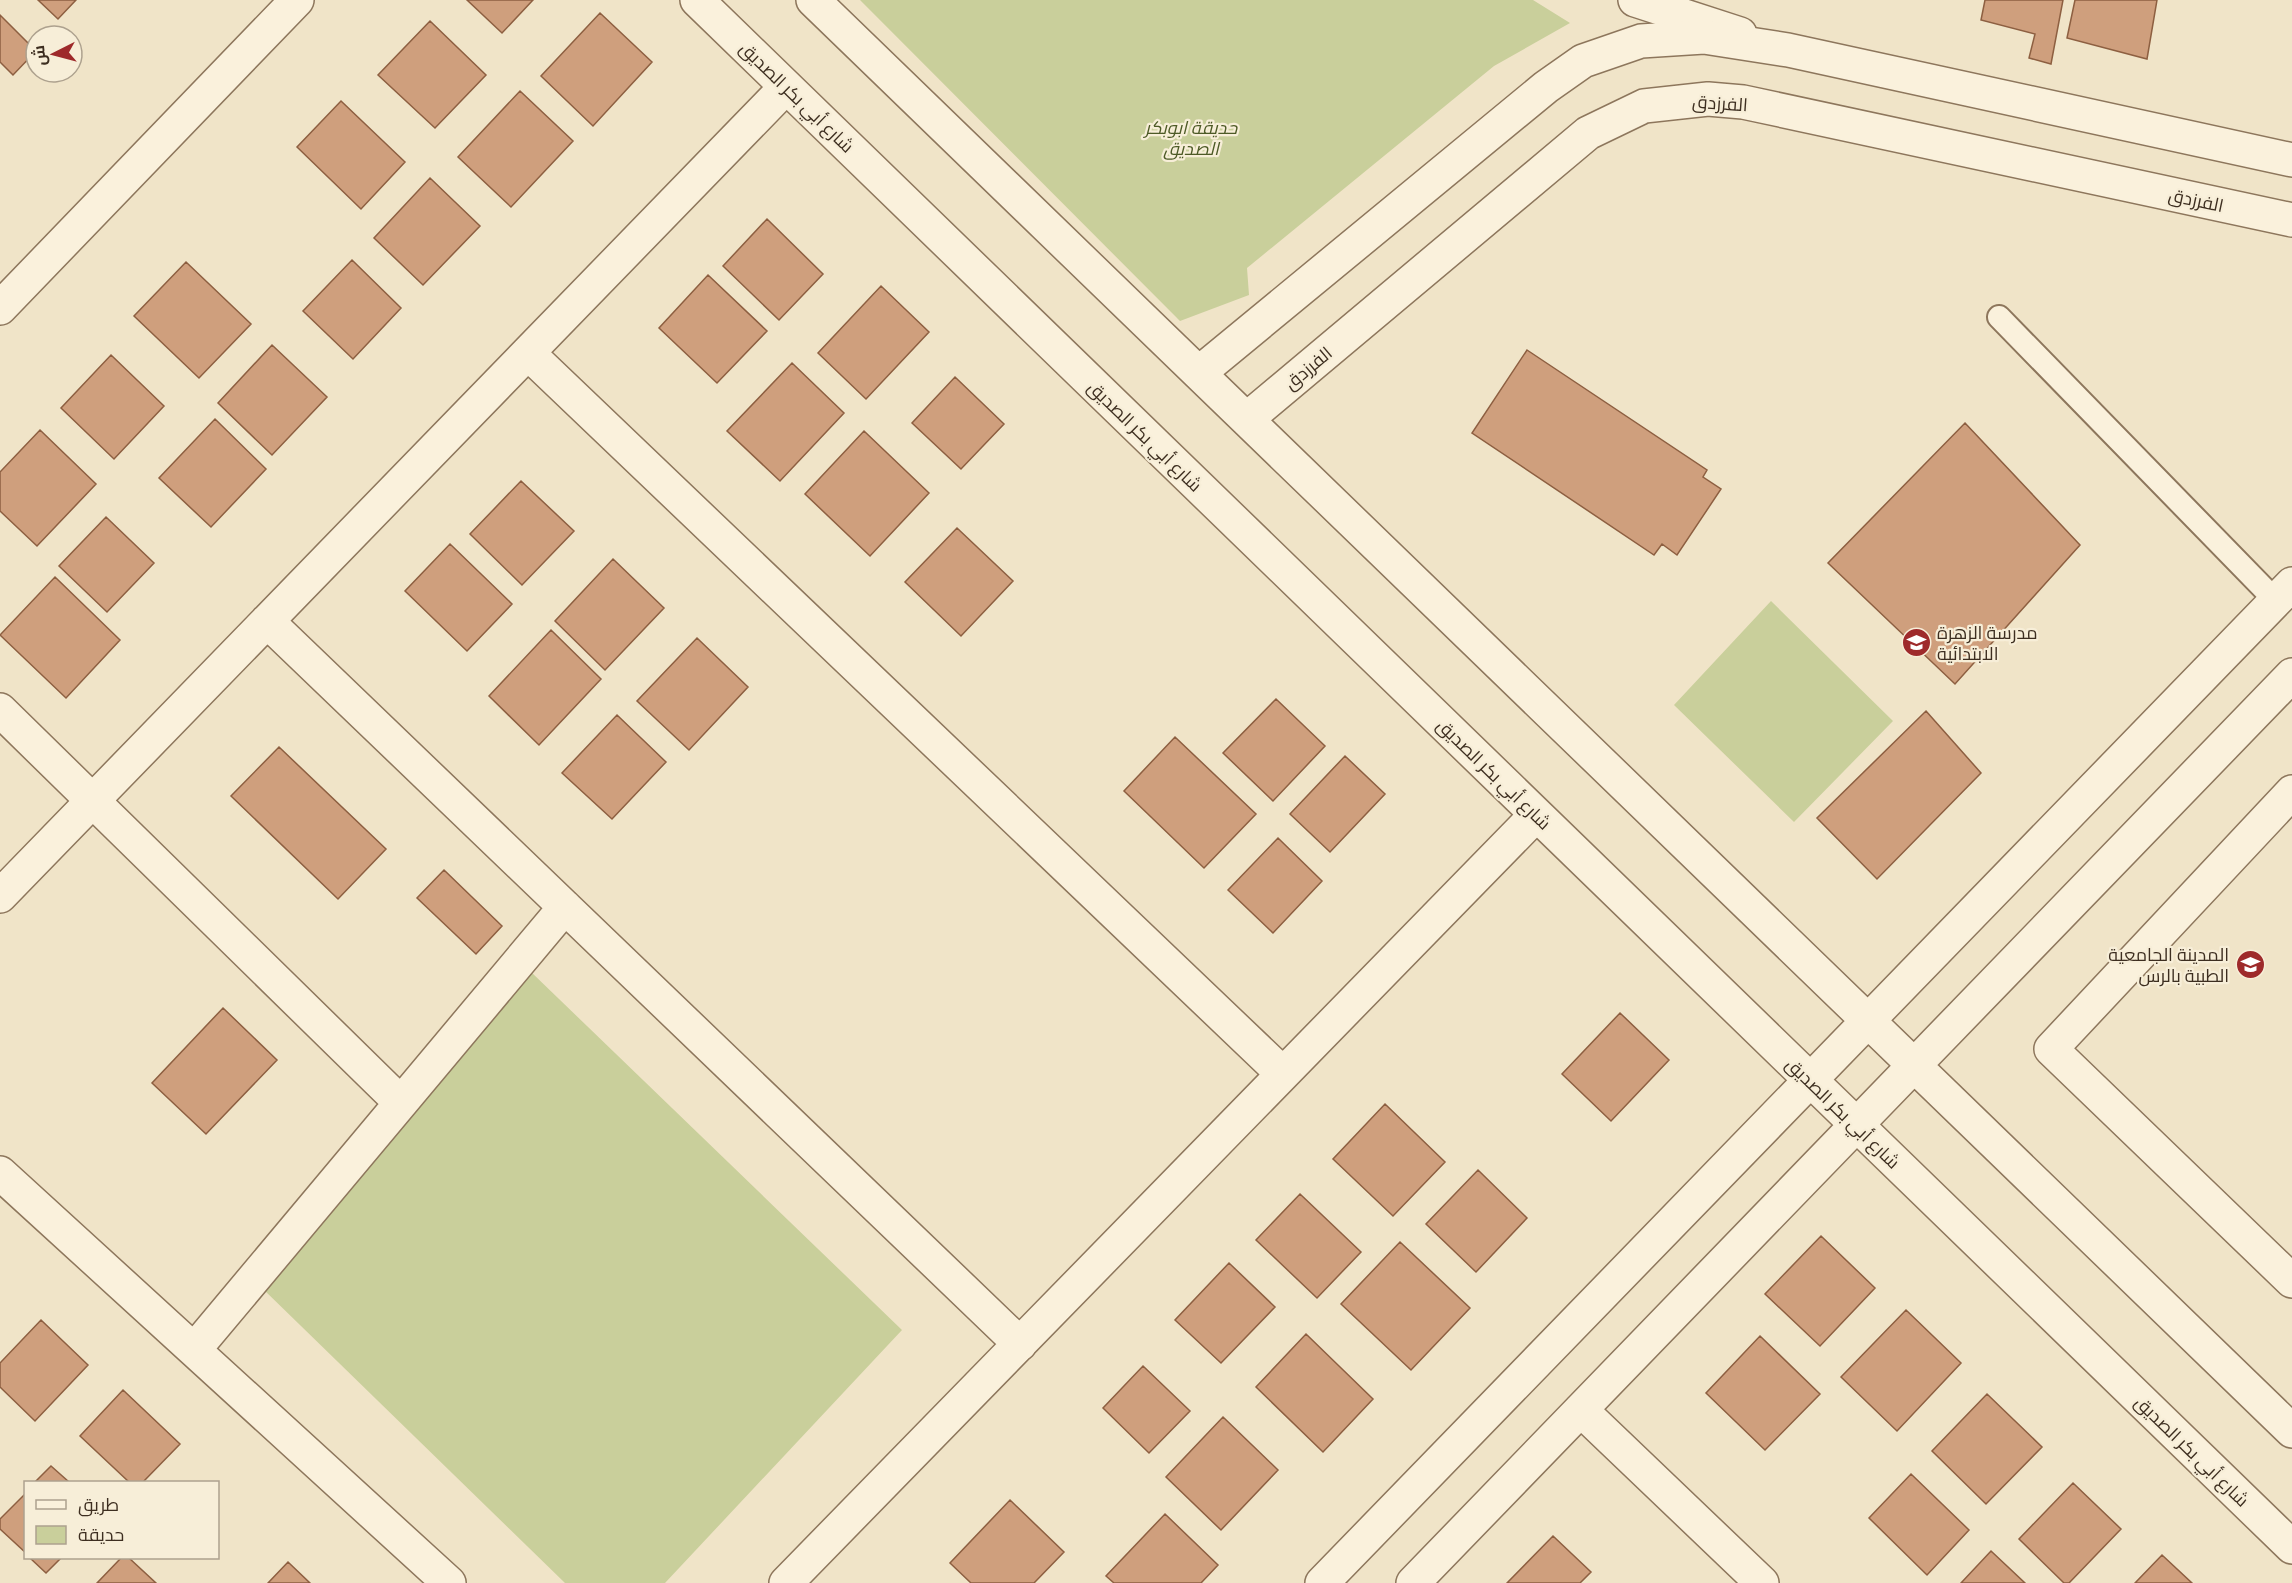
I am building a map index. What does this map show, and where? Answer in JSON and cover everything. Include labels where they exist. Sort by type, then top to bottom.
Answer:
[{"type":"street","points":[[0,308],[297,0]]},
{"type":"street","name":"شارع أبي بكر الصديق","points":[[697,0],[2292,1547]]},
{"type":"street","points":[[813,0],[2292,1431]]},
{"type":"street","points":[[1635,0],[1788,50]]},
{"type":"street","points":[[1199,373],[1546,87],[1583,62],[1641,40],[1704,37],[1788,50],[2292,160]]},
{"type":"street","points":[[0,896],[786,87]]},
{"type":"street","name":"الفرزدق","points":[[1247,419],[1588,133],[1644,106],[1708,99],[1743,102],[2292,220]]},
{"type":"street","points":[[528,353],[1283,1074]]},
{"type":"street","points":[[1322,1583],[2284,593]]},
{"type":"street","points":[[267,621],[1020,1344]]},
{"type":"street","points":[[1413,1583],[2292,675]]},
{"type":"street","points":[[0,710],[401,1103]]},
{"type":"street","points":[[2292,792],[2051,1049],[2292,1281]]},
{"type":"street","points":[[786,1583],[1536,815]]},
{"type":"street","points":[[194,1350],[565,908]]},
{"type":"street","points":[[0,1173],[449,1583]]},
{"type":"street","points":[[1581,1410],[1762,1583]]},
{"type":"lane","points":[[1999,317],[2284,593]]},
{"type":"green space","name":"حديقة ابوبكر الصديق","points":[[860,0],[1533,0],[1570,23],[1494,66],[1247,268],[1249,295],[1180,321]]},
{"type":"green space","points":[[1771,601],[1893,721],[1794,822],[1674,705]]},
{"type":"green space","points":[[530,971],[902,1330],[665,1583],[565,1583],[263,1289]]},
{"type":"building","points":[[38,0],[76,0],[58,19]]},
{"type":"building","points":[[467,0],[533,0],[502,33]]},
{"type":"building","points":[[1985,0],[2063,0],[2051,64],[2029,58],[2035,34],[1981,20]]},
{"type":"building","points":[[2075,0],[2157,0],[2147,59],[2067,38]]},
{"type":"building","points":[[600,13],[652,62],[593,126],[541,76]]},
{"type":"building","points":[[0,15],[24,39],[24,64],[13,75],[0,62]]},
{"type":"building","points":[[430,21],[486,75],[435,128],[378,75]]},
{"type":"building","points":[[520,91],[573,141],[511,207],[458,157]]},
{"type":"building","points":[[341,101],[405,162],[361,209],[297,147]]},
{"type":"building","points":[[430,178],[480,226],[423,285],[374,238]]},
{"type":"building","points":[[767,219],[823,274],[779,320],[723,266]]},
{"type":"building","points":[[352,260],[401,308],[353,359],[303,311]]},
{"type":"building","points":[[186,262],[251,324],[199,378],[134,316]]},
{"type":"building","points":[[708,275],[767,331],[717,383],[659,328]]},
{"type":"building","points":[[881,286],[929,332],[866,399],[818,353]]},
{"type":"building","points":[[272,345],[327,397],[272,455],[218,403]]},
{"type":"building","points":[[1527,350],[1707,470],[1703,477],[1721,489],[1677,555],[1662,544],[1654,555],[1472,433]]},
{"type":"building","points":[[111,355],[164,406],[114,459],[61,408]]},
{"type":"building","points":[[792,363],[844,413],[780,481],[727,431]]},
{"type":"building","points":[[955,377],[1004,424],[961,469],[912,423]]},
{"type":"building","points":[[215,419],[266,469],[211,527],[159,478]]},
{"type":"building","points":[[1965,423],[2080,545],[1955,684],[1828,563]]},
{"type":"building","points":[[40,430],[96,484],[37,546],[0,511],[0,472]]},
{"type":"building","points":[[864,431],[929,493],[870,556],[805,494]]},
{"type":"building","points":[[521,481],[574,531],[522,585],[470,534]]},
{"type":"building","points":[[106,517],[154,563],[107,612],[59,566]]},
{"type":"building","points":[[957,528],[1013,581],[961,636],[905,582]]},
{"type":"building","points":[[450,544],[512,604],[467,651],[405,591]]},
{"type":"building","points":[[613,559],[664,608],[605,670],[555,621]]},
{"type":"building","points":[[55,577],[120,640],[66,698],[0,635]]},
{"type":"building","points":[[551,630],[601,679],[539,745],[489,696]]},
{"type":"building","points":[[697,638],[748,687],[689,750],[637,701]]},
{"type":"building","points":[[1276,699],[1325,746],[1273,801],[1223,753]]},
{"type":"building","points":[[1926,711],[1981,773],[1877,879],[1817,818]]},
{"type":"building","points":[[617,715],[666,762],[612,819],[562,773]]},
{"type":"building","points":[[1175,737],[1256,814],[1204,868],[1124,791]]},
{"type":"building","points":[[279,747],[386,849],[338,899],[231,796]]},
{"type":"building","points":[[1345,756],[1385,794],[1330,852],[1290,814]]},
{"type":"building","points":[[1278,838],[1322,881],[1273,933],[1228,890]]},
{"type":"building","points":[[444,870],[502,926],[476,954],[417,898]]},
{"type":"building","points":[[223,1008],[277,1060],[206,1134],[152,1083]]},
{"type":"building","points":[[1620,1013],[1669,1060],[1611,1121],[1562,1074]]},
{"type":"building","points":[[1385,1104],[1445,1162],[1393,1216],[1333,1159]]},
{"type":"building","points":[[1478,1170],[1527,1218],[1476,1272],[1426,1224]]},
{"type":"building","points":[[1300,1194],[1361,1252],[1317,1298],[1256,1240]]},
{"type":"building","points":[[1821,1236],[1875,1288],[1820,1346],[1765,1294]]},
{"type":"building","points":[[1400,1242],[1470,1308],[1411,1370],[1341,1304]]},
{"type":"building","points":[[1229,1263],[1275,1307],[1221,1363],[1175,1320]]},
{"type":"building","points":[[1906,1310],[1961,1363],[1897,1431],[1841,1377]]},
{"type":"building","points":[[41,1320],[88,1365],[35,1421],[0,1387],[0,1363]]},
{"type":"building","points":[[1306,1334],[1373,1399],[1323,1452],[1256,1387]]},
{"type":"building","points":[[1760,1336],[1820,1394],[1765,1450],[1706,1393]]},
{"type":"building","points":[[1143,1366],[1190,1411],[1149,1453],[1103,1408]]},
{"type":"building","points":[[123,1390],[180,1444],[144,1481],[128,1481],[80,1436]]},
{"type":"building","points":[[1987,1394],[2042,1447],[1986,1504],[1932,1451]]},
{"type":"building","points":[[1223,1417],[1278,1470],[1221,1530],[1166,1477]]},
{"type":"building","points":[[51,1466],[68,1481],[36,1481]]},
{"type":"building","points":[[1911,1474],[1969,1530],[1927,1575],[1869,1518]]},
{"type":"building","points":[[2073,1483],[2121,1529],[2069,1583],[2064,1583],[2019,1539]]},
{"type":"building","points":[[24,1495],[24,1551],[0,1529],[0,1519]]},
{"type":"building","points":[[1010,1500],[1064,1552],[1034,1583],[971,1583],[950,1563]]},
{"type":"building","points":[[1165,1514],[1218,1565],[1201,1583],[1114,1583],[1106,1576]]},
{"type":"building","points":[[1553,1536],[1591,1572],[1580,1583],[1507,1583]]},
{"type":"building","points":[[1991,1551],[2025,1583],[1961,1583]]},
{"type":"building","points":[[2162,1555],[2192,1583],[2135,1583]]},
{"type":"building","points":[[31,1559],[60,1559],[46,1573]]},
{"type":"building","points":[[120,1559],[130,1559],[156,1583],[97,1583]]},
{"type":"building","points":[[288,1562],[310,1583],[268,1583]]},
{"type":"place","name":"مدرسة الزهرة الابتدائية","points":[[1916,642]]},
{"type":"place","name":"المدينة الجامعية الطبية بالرس","points":[[2250,964]]}]
